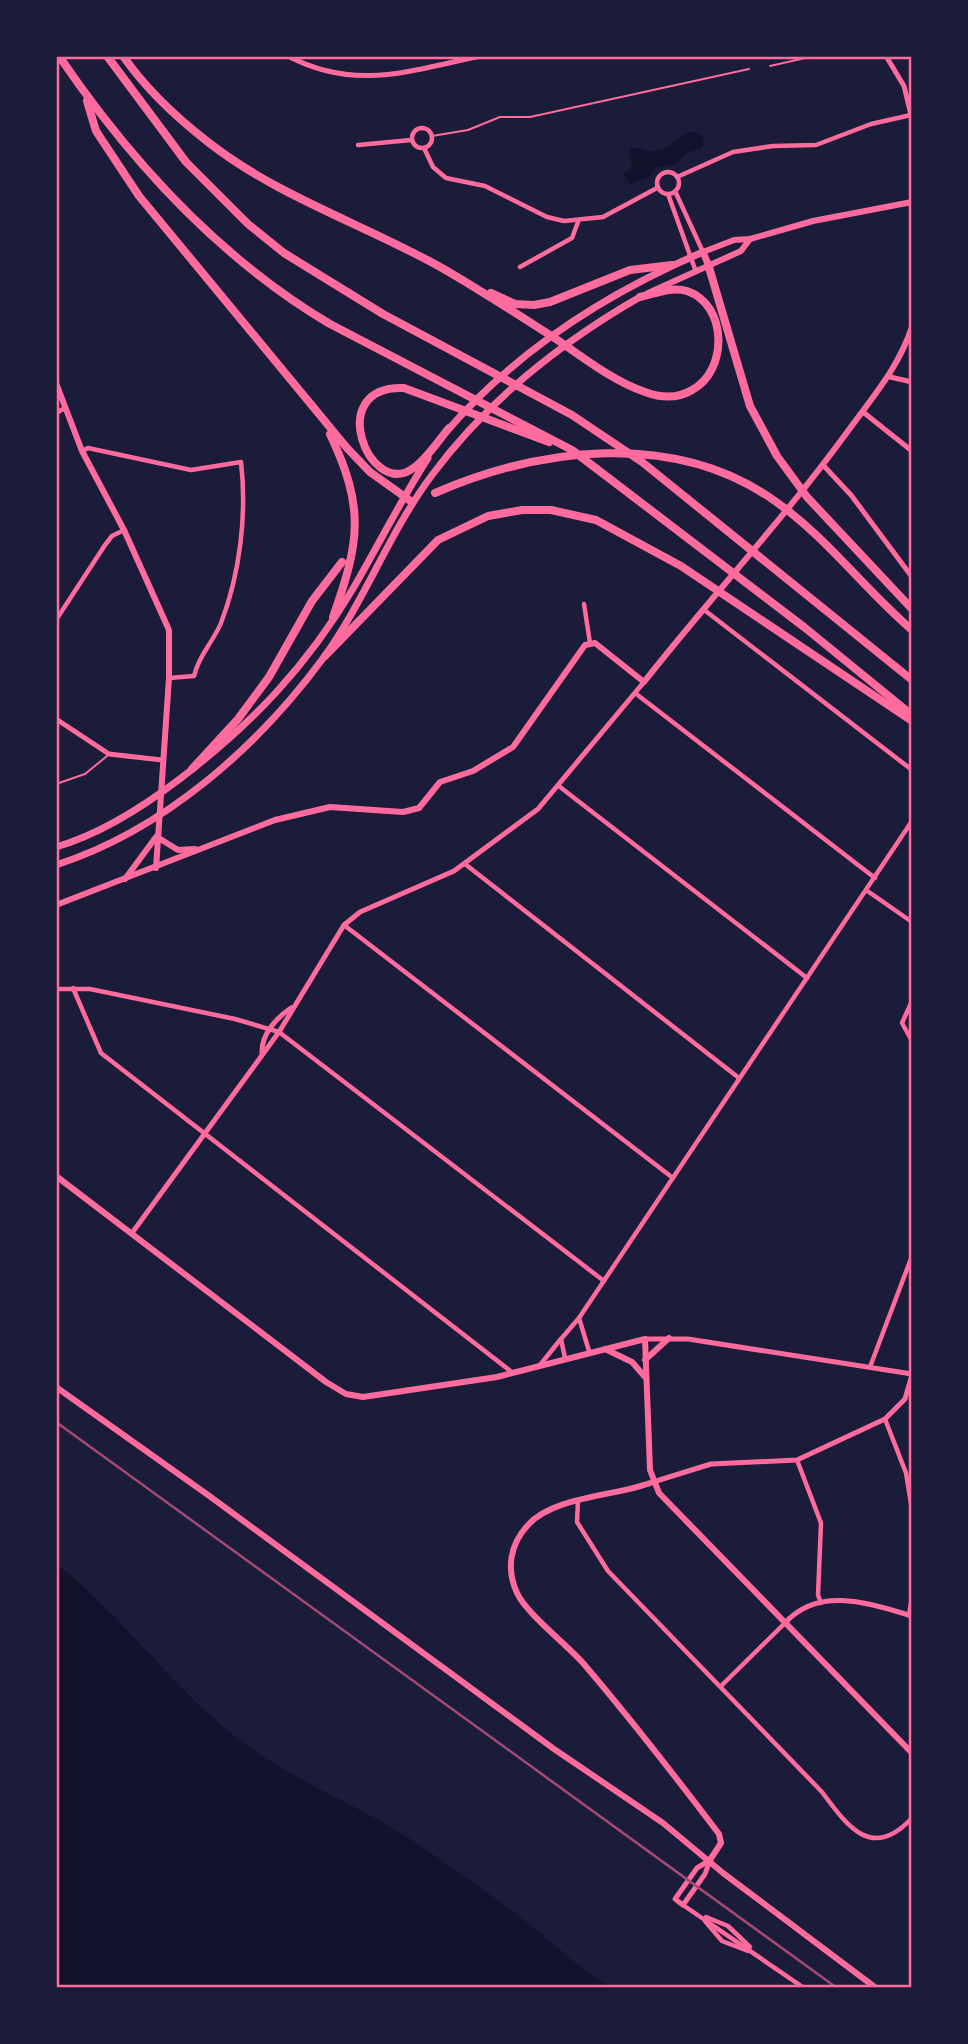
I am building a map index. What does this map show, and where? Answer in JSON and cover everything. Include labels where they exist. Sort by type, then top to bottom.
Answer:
[{"type":"highway","points":[[59,56],[135,158],[183,210],[239,259],[312,313],[572,450],[614,479],[912,715]]},
{"type":"highway","points":[[107,56],[155,124],[186,162],[248,224],[330,284],[485,367],[597,432],[662,478],[912,680]]},
{"type":"highway","points":[[122,56],[165,105],[221,151],[267,180],[391,241],[468,283],[536,326],[584,358],[644,392],[664,397],[691,391],[708,377],[716,361],[718,345],[714,319],[708,307],[698,297],[678,290],[640,297],[578,335],[505,394],[468,431],[412,502],[325,656]]},
{"type":"highway","points":[[86,95],[96,131],[139,196],[326,425],[370,472],[412,502]]},
{"type":"highway","points":[[572,450],[506,426],[448,402],[404,388],[376,394],[365,407],[359,429],[366,454],[388,470],[401,472],[414,468],[449,428],[509,371],[565,326],[616,293],[703,251],[750,406],[777,456],[807,497],[912,608]]},
{"type":"highway","points":[[468,283],[514,304],[534,305],[550,302],[630,270],[672,265]]},
{"type":"highway","points":[[326,425],[349,476],[356,521],[353,554],[333,617]]},
{"type":"highway","points":[[56,847],[128,814],[222,748],[266,706],[285,684],[353,588],[403,496],[449,428]]},
{"type":"highway","points":[[435,493],[490,473],[586,454],[656,455],[688,461],[740,481],[771,497],[813,532],[912,630]]},
{"type":"highway","points":[[56,865],[125,835],[215,774],[262,730],[325,656],[438,540],[488,516],[522,510],[551,510],[596,520],[681,566],[912,721]]},
{"type":"highway","points":[[192,769],[239,719],[269,677],[312,601],[342,562]]},
{"type":"main road","points":[[703,251],[734,240],[750,239],[813,221],[912,202]]},
{"type":"main road","points":[[640,297],[695,269],[741,251],[750,239]]},
{"type":"main road","points":[[56,905],[306,811],[330,807],[402,812],[419,807],[440,782],[472,771],[513,747],[580,651],[590,643],[595,643],[644,682],[816,475],[890,377],[912,327]]},
{"type":"main road","points":[[56,383],[82,451],[124,530],[169,630],[169,678],[156,868]]},
{"type":"main road","points":[[157,836],[178,850],[200,849]]},
{"type":"main road","points":[[124,880],[157,836]]},
{"type":"main road","points":[[56,1176],[326,1382],[346,1394],[363,1397],[513,1373],[589,1351],[645,1339],[653,1482],[674,1511],[912,1753]]},
{"type":"main road","points":[[645,1360],[669,1338]]},
{"type":"main road","points":[[603,1348],[632,1362],[646,1379]]},
{"type":"main road","points":[[56,1387],[710,1860],[723,1873],[876,1988]]},
{"type":"main road","points":[[653,1482],[578,1500],[530,1522],[512,1551],[512,1580],[518,1596],[584,1664],[719,1834],[721,1843],[710,1860]]},
{"type":"street","points":[[288,56],[330,73],[358,77],[386,76],[481,56]]},
{"type":"street","points":[[677,177],[733,152],[773,146],[816,145],[871,124],[911,117],[904,86],[886,56]]},
{"type":"street","points":[[419,128],[426,129],[432,136],[431,144],[424,148],[416,147],[411,140],[413,132],[419,128]]},
{"type":"street","points":[[358,145],[411,140]]},
{"type":"street","points":[[424,148],[433,167],[446,178],[506,194],[547,217],[578,222],[608,215],[657,188]]},
{"type":"street","points":[[657,188],[656,180],[661,174],[671,172],[677,177],[679,185],[676,191],[668,194]]},
{"type":"street","points":[[657,188],[668,194],[695,269]]},
{"type":"street","points":[[676,191],[703,251]]},
{"type":"street","points":[[520,267],[572,238],[578,222]]},
{"type":"street","points":[[890,377],[912,382]]},
{"type":"street","points":[[56,413],[66,408]]},
{"type":"street","points":[[863,412],[912,451]]},
{"type":"street","points":[[82,451],[88,448],[191,470],[239,461],[242,464],[241,545],[217,631],[198,658],[192,677],[169,678]]},
{"type":"street","points":[[823,465],[851,495],[912,577]]},
{"type":"street","points":[[56,620],[105,545],[113,536],[124,530]]},
{"type":"street","points":[[584,604],[590,643]]},
{"type":"street","points":[[703,609],[912,770]]},
{"type":"street","points":[[132,1233],[279,1032],[291,1008],[344,925],[360,912],[443,878],[543,805],[644,682]]},
{"type":"street","points":[[635,693],[874,878]]},
{"type":"street","points":[[56,719],[109,754],[162,760]]},
{"type":"street","points":[[560,787],[807,978]]},
{"type":"street","points":[[541,1365],[579,1318],[912,821]]},
{"type":"street","points":[[465,864],[739,1077]]},
{"type":"street","points":[[866,890],[912,922]]},
{"type":"street","points":[[344,925],[673,1178]]},
{"type":"street","points":[[56,989],[73,987],[279,1032],[604,1281]]},
{"type":"street","points":[[73,987],[101,1053],[513,1373]]},
{"type":"street","points":[[912,1002],[902,1023],[912,1041]]},
{"type":"street","points":[[262,1054],[262,1041],[291,1008]]},
{"type":"street","points":[[870,1367],[912,1256]]},
{"type":"street","points":[[579,1318],[589,1351]]},
{"type":"street","points":[[645,1339],[669,1338],[912,1374],[905,1399],[885,1419],[797,1460],[711,1464],[653,1482]]},
{"type":"street","points":[[561,1339],[565,1358]]},
{"type":"street","points":[[885,1419],[906,1473],[912,1510]]},
{"type":"street","points":[[797,1460],[821,1523],[821,1603]]},
{"type":"street","points":[[578,1500],[577,1522],[608,1571],[822,1792],[848,1827],[861,1835],[882,1838],[897,1834],[912,1818]]},
{"type":"street","points":[[721,1686],[791,1617],[821,1603],[860,1601],[910,1616],[912,1598]]},
{"type":"street","points":[[710,1860],[697,1868],[672,1898],[804,1988]]},
{"type":"street","points":[[683,1905],[705,1874],[710,1860]]},
{"type":"street","points":[[701,1916],[722,1941],[758,1955]]},
{"type":"lane","points":[[770,66],[814,56]]},
{"type":"lane","points":[[432,136],[468,130],[500,117],[530,117],[749,69]]},
{"type":"lane","points":[[56,783],[85,774],[109,754]]},
{"type":"shaded area","points":[[690,132],[700,134],[704,139],[702,148],[688,152],[674,165],[657,167],[649,177],[630,184],[623,174],[632,168],[629,149],[662,149]]},
{"type":"shaded area","points":[[56,1565],[84,1587],[210,1715],[249,1747],[422,1847],[503,1904],[580,1966],[613,1988],[56,1988]]},
{"type":"railway","points":[[56,1422],[837,1988]]}]
